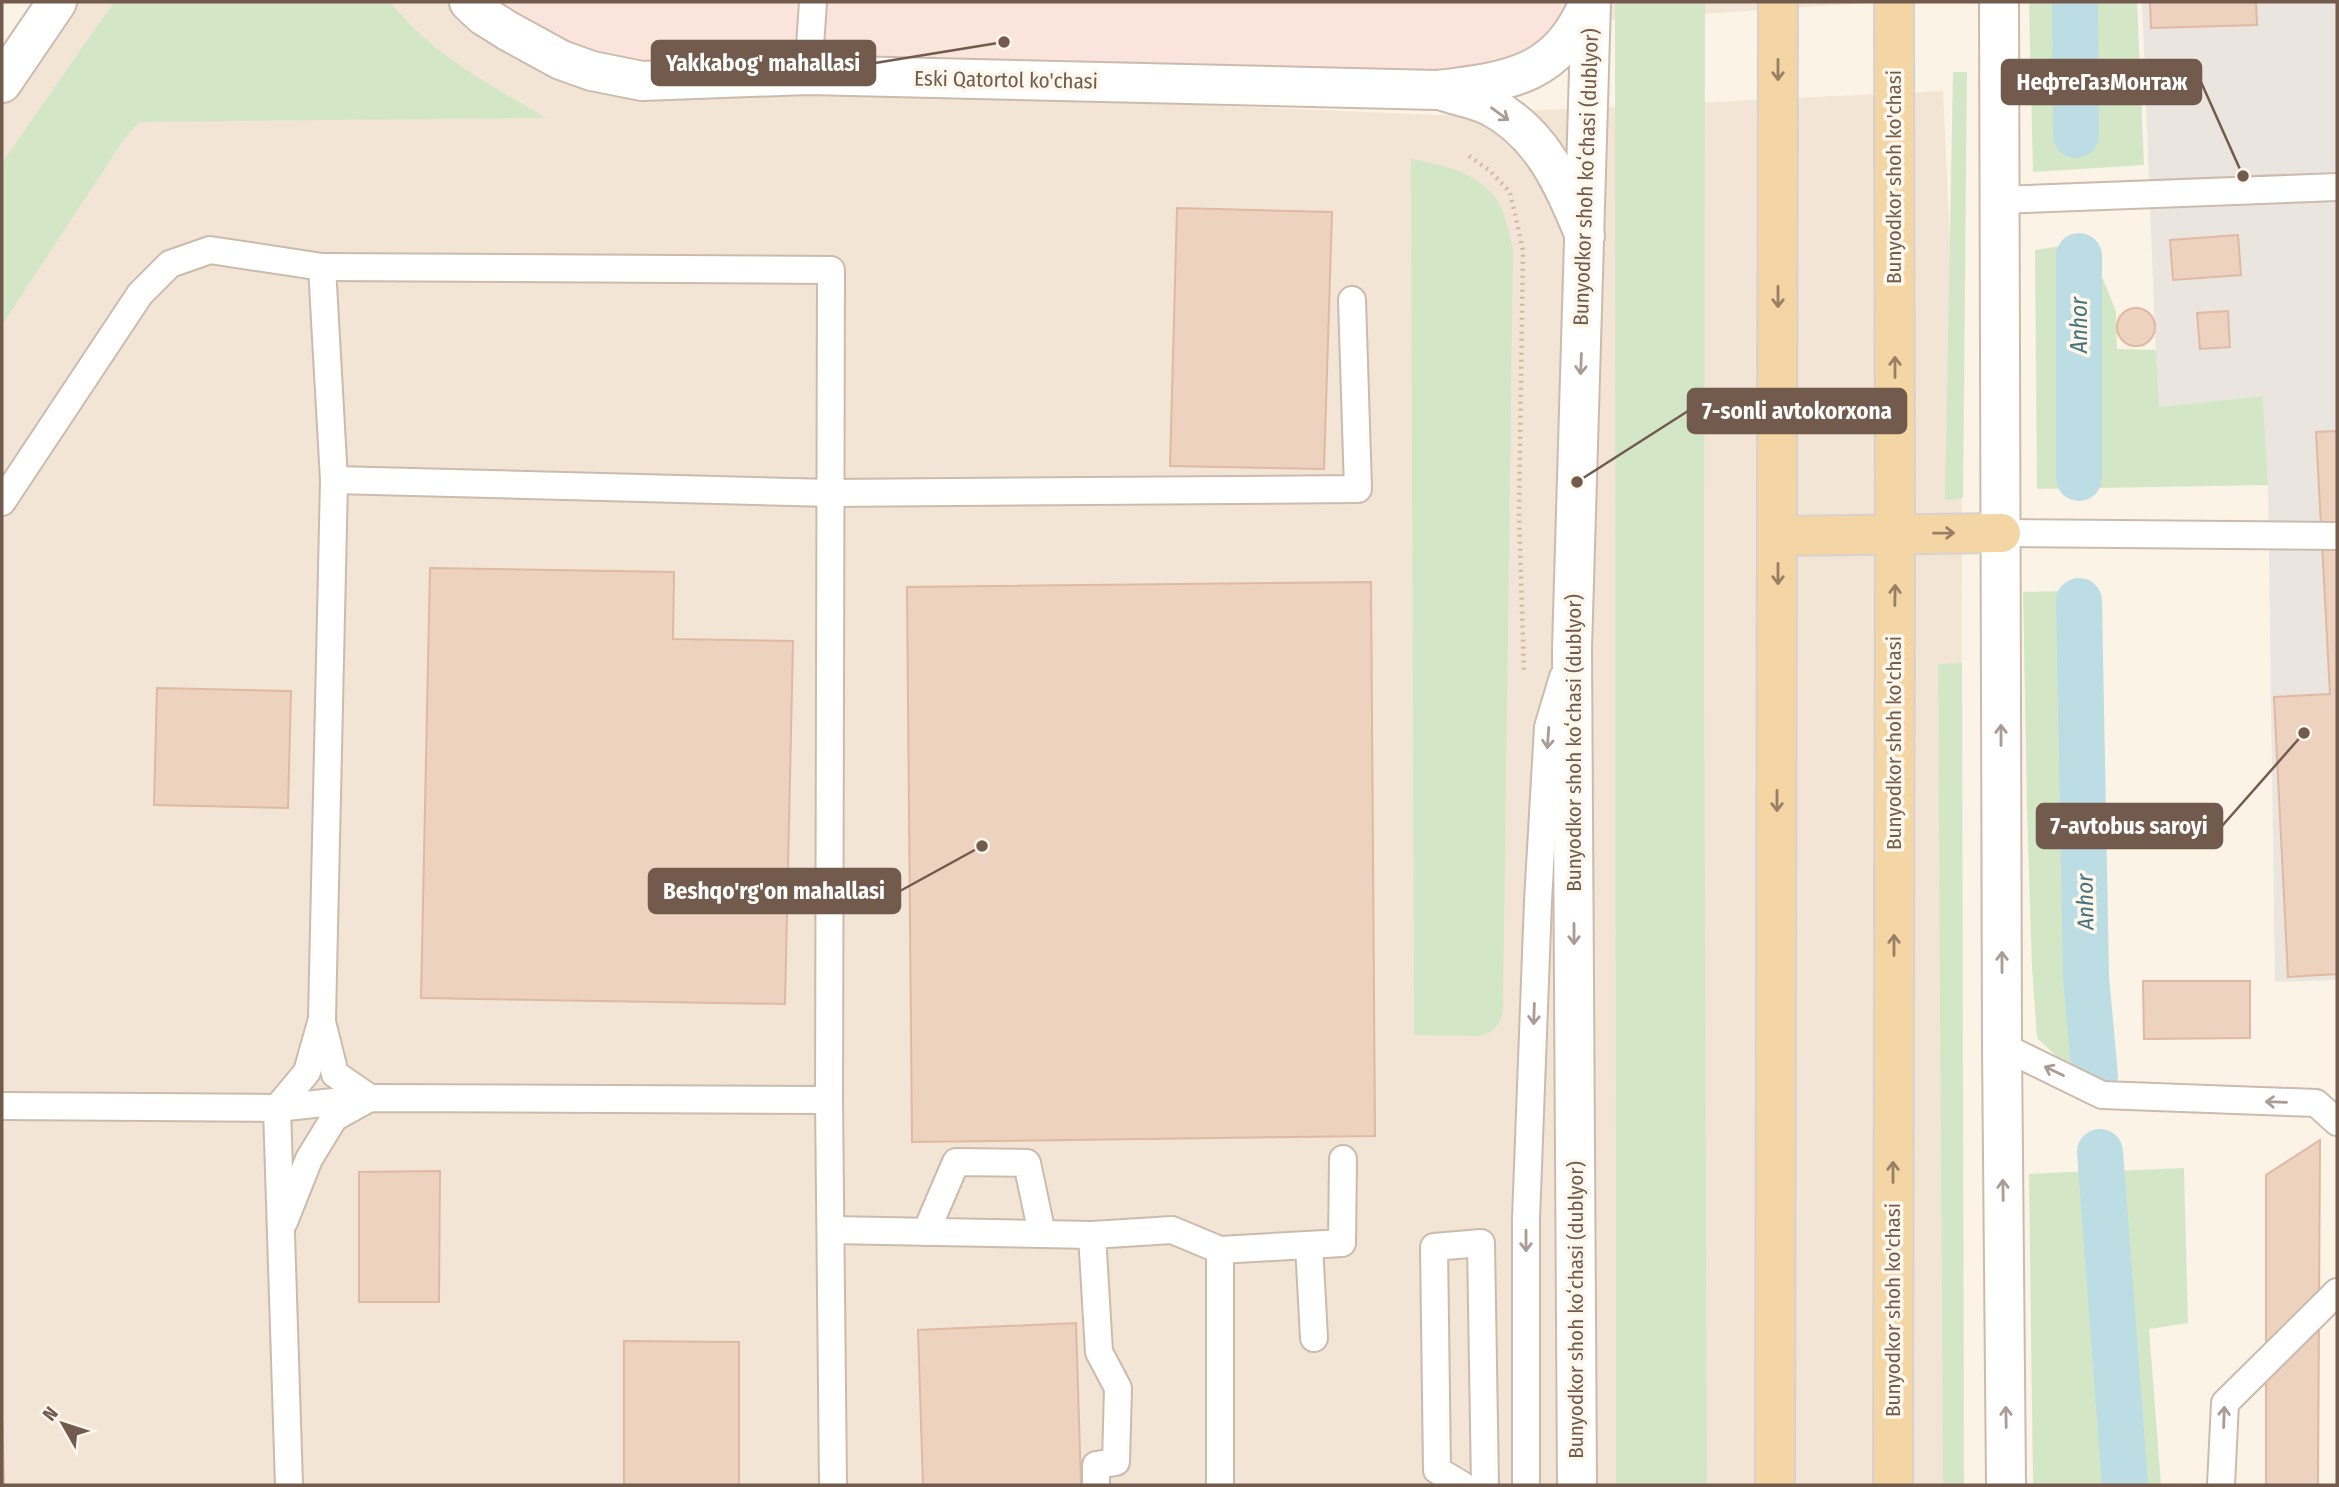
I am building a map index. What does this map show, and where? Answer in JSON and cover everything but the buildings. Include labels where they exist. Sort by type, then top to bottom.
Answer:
[{"type":"main road","points":[[1775,1485],[1778,2]]},
{"type":"main road","name":"Bunyodkor shoh ko'chasi","points":[[1893,1485],[1894,2]]},
{"type":"main road","points":[[1778,536],[2001,533]]},
{"type":"street","points":[[2,83],[57,2]]},
{"type":"street","name":"Eski Qatortol ko'chasi","points":[[469,2],[508,32],[561,60],[592,71],[642,81],[808,75],[1437,90],[1511,77],[1537,67],[1560,51],[1579,25],[1590,2]]},
{"type":"street","name":"Bunyodkor shoh koʻchasi (dublyor)","points":[[1577,1485],[1572,649],[1590,2]]},
{"type":"street","points":[[1998,2],[2006,1485]]},
{"type":"street","name":"Eski Qatortol ko'chasi","points":[[1437,90],[1489,106],[1530,136],[1561,178],[1585,236]]},
{"type":"lane","points":[[808,75],[813,2]]},
{"type":"lane","points":[[1999,200],[2337,187]]},
{"type":"lane","points":[[2,502],[140,294],[170,264],[210,250],[322,267],[831,270],[829,1100],[833,1485]]},
{"type":"lane","points":[[289,1485],[277,1108],[307,1072],[322,1019],[334,480],[322,267]]},
{"type":"lane","points":[[334,480],[831,493],[1358,489],[1352,300]]},
{"type":"lane","points":[[2001,533],[2337,536]]},
{"type":"lane","points":[[1526,1485],[1527,1219],[1539,888],[1548,727],[1572,649]]},
{"type":"lane","points":[[322,1019],[335,1074],[370,1098]]},
{"type":"lane","points":[[2002,1045],[2102,1095],[2316,1103],[2337,1122]]},
{"type":"lane","points":[[2,1106],[277,1108],[370,1098],[829,1100]]},
{"type":"lane","points":[[281,1230],[309,1160],[334,1118],[370,1098]]},
{"type":"lane","points":[[831,1230],[1092,1235],[1172,1230],[1220,1250],[1342,1243],[1343,1158]]},
{"type":"lane","points":[[926,1232],[956,1162],[1027,1163],[1042,1234]]},
{"type":"lane","points":[[1092,1235],[1099,1352],[1118,1388],[1115,1462],[1096,1465],[1096,1485]]},
{"type":"lane","points":[[1462,1485],[1437,1471],[1434,1247],[1481,1243],[1485,1485]]},
{"type":"lane","points":[[1309,1245],[1314,1338]]},
{"type":"lane","points":[[1220,1250],[1220,1485]]},
{"type":"lane","points":[[2221,1485],[2225,1403],[2337,1292]]},
{"type":"path","points":[[1469,156],[1490,171],[1510,192],[1523,250],[1519,513],[1524,679]]},
{"type":"shaded area","points":[[57,2],[1884,2],[642,82],[1440,115],[1943,91],[1962,506],[1961,1046],[1956,1485],[2,1485],[2,83]]},
{"type":"shaded area","points":[[469,2],[1589,2],[1511,77],[642,81]]},
{"type":"shaded area","points":[[2142,2],[2337,2],[2337,980],[2275,982],[2268,485],[2263,396],[2158,407]]},
{"type":"green space","points":[[114,2],[390,2],[443,53],[546,118],[139,122],[124,139],[2,325],[2,163]]},
{"type":"green space","points":[[1615,2],[1705,2],[1707,1485],[1616,1485]]},
{"type":"green space","points":[[2029,2],[2137,2],[2144,165],[2033,172]]},
{"type":"green space","points":[[1953,72],[1967,72],[1963,498],[1945,500]]},
{"type":"green space","points":[[1411,159],[1457,170],[1487,188],[1502,209],[1513,250],[1503,1010],[1496,1027],[1480,1036],[1414,1035]]},
{"type":"green space","points":[[2088,242],[2116,311],[2117,349],[2156,350],[2159,407],[2263,396],[2268,485],[2037,489],[2035,250]]},
{"type":"green space","points":[[2068,591],[2070,971],[2084,1064],[2062,1061],[2037,1038],[2032,968],[2023,592]]},
{"type":"green space","points":[[1962,663],[1964,1485],[1943,1485],[1938,664]]},
{"type":"green space","points":[[2184,1168],[2188,1323],[2149,1329],[2161,1485],[2136,1485],[2114,1171]]},
{"type":"green space","points":[[2090,1171],[2115,1485],[2033,1485],[2029,1174]]},
{"type":"waterway","name":"Anhor","points":[[2075,2],[2076,135]]},
{"type":"waterway","name":"Anhor","points":[[2079,256],[2079,478]]},
{"type":"waterway","name":"Anhor","points":[[2079,601],[2086,977],[2095,1076]]},
{"type":"waterway","name":"Anhor","points":[[2100,1152],[2125,1485]]},
{"type":"place","name":"Yakkabog' mahallasi","points":[[1004,42]]},
{"type":"place","name":"НефтеГазМонтаж","points":[[2243,176]]},
{"type":"place","name":"7-sonli avtokorxona","points":[[1577,482]]},
{"type":"place","name":"7-avtobus saroyi","points":[[2304,733]]},
{"type":"place","name":"Beshqo'rg'on mahallasi","points":[[982,846]]}]
